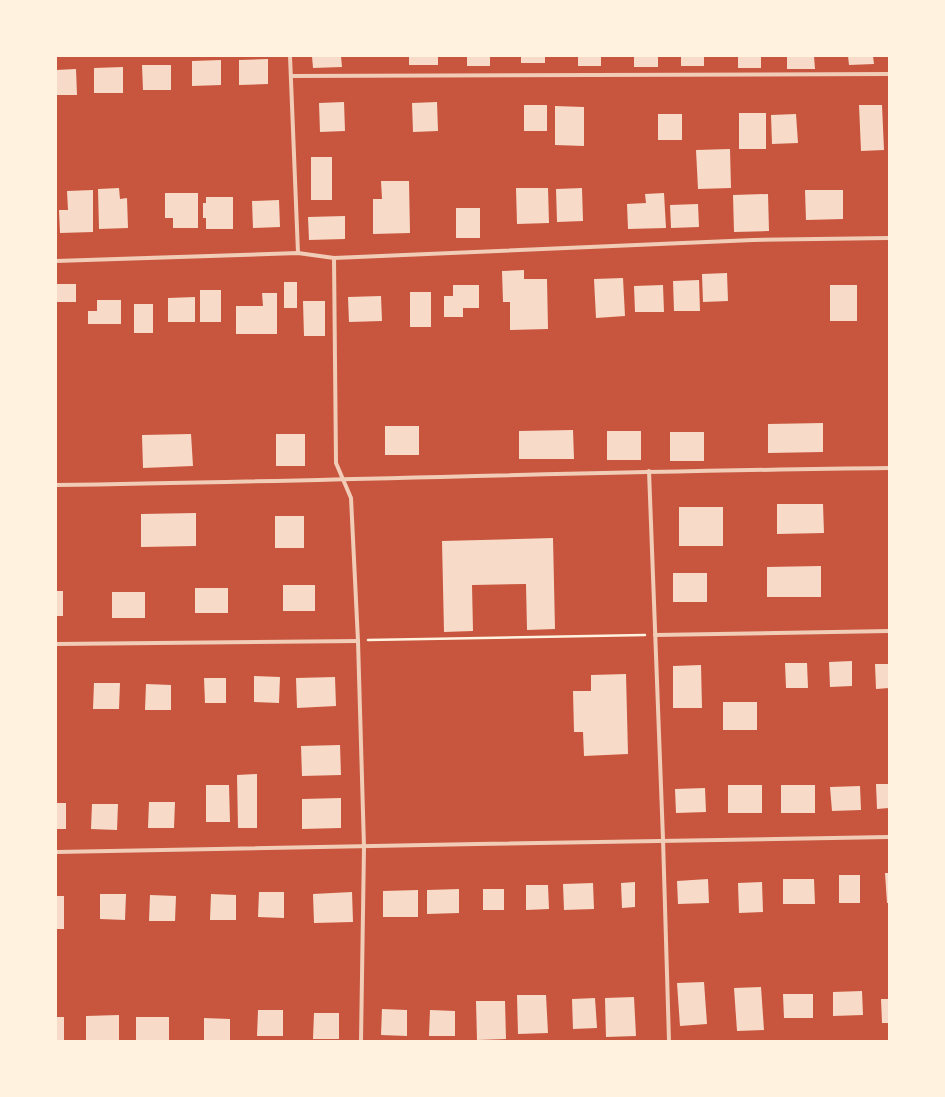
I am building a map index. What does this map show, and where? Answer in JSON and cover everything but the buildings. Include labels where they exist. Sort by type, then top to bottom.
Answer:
[{"type":"street","points":[[290,56],[298,252]]},
{"type":"street","points":[[291,76],[889,74]]},
{"type":"street","points":[[56,261],[298,252],[334,258],[753,240],[889,238]]},
{"type":"street","points":[[334,258],[336,462],[350,498],[358,641],[364,847],[361,1041]]},
{"type":"street","points":[[56,485],[344,481],[649,471],[889,468]]},
{"type":"street","points":[[649,471],[669,1041]]},
{"type":"street","points":[[655,635],[889,631]]},
{"type":"street","points":[[56,644],[358,641]]},
{"type":"street","points":[[56,852],[364,847],[663,839],[889,837]]},
{"type":"path","points":[[358,641],[655,635]]}]
